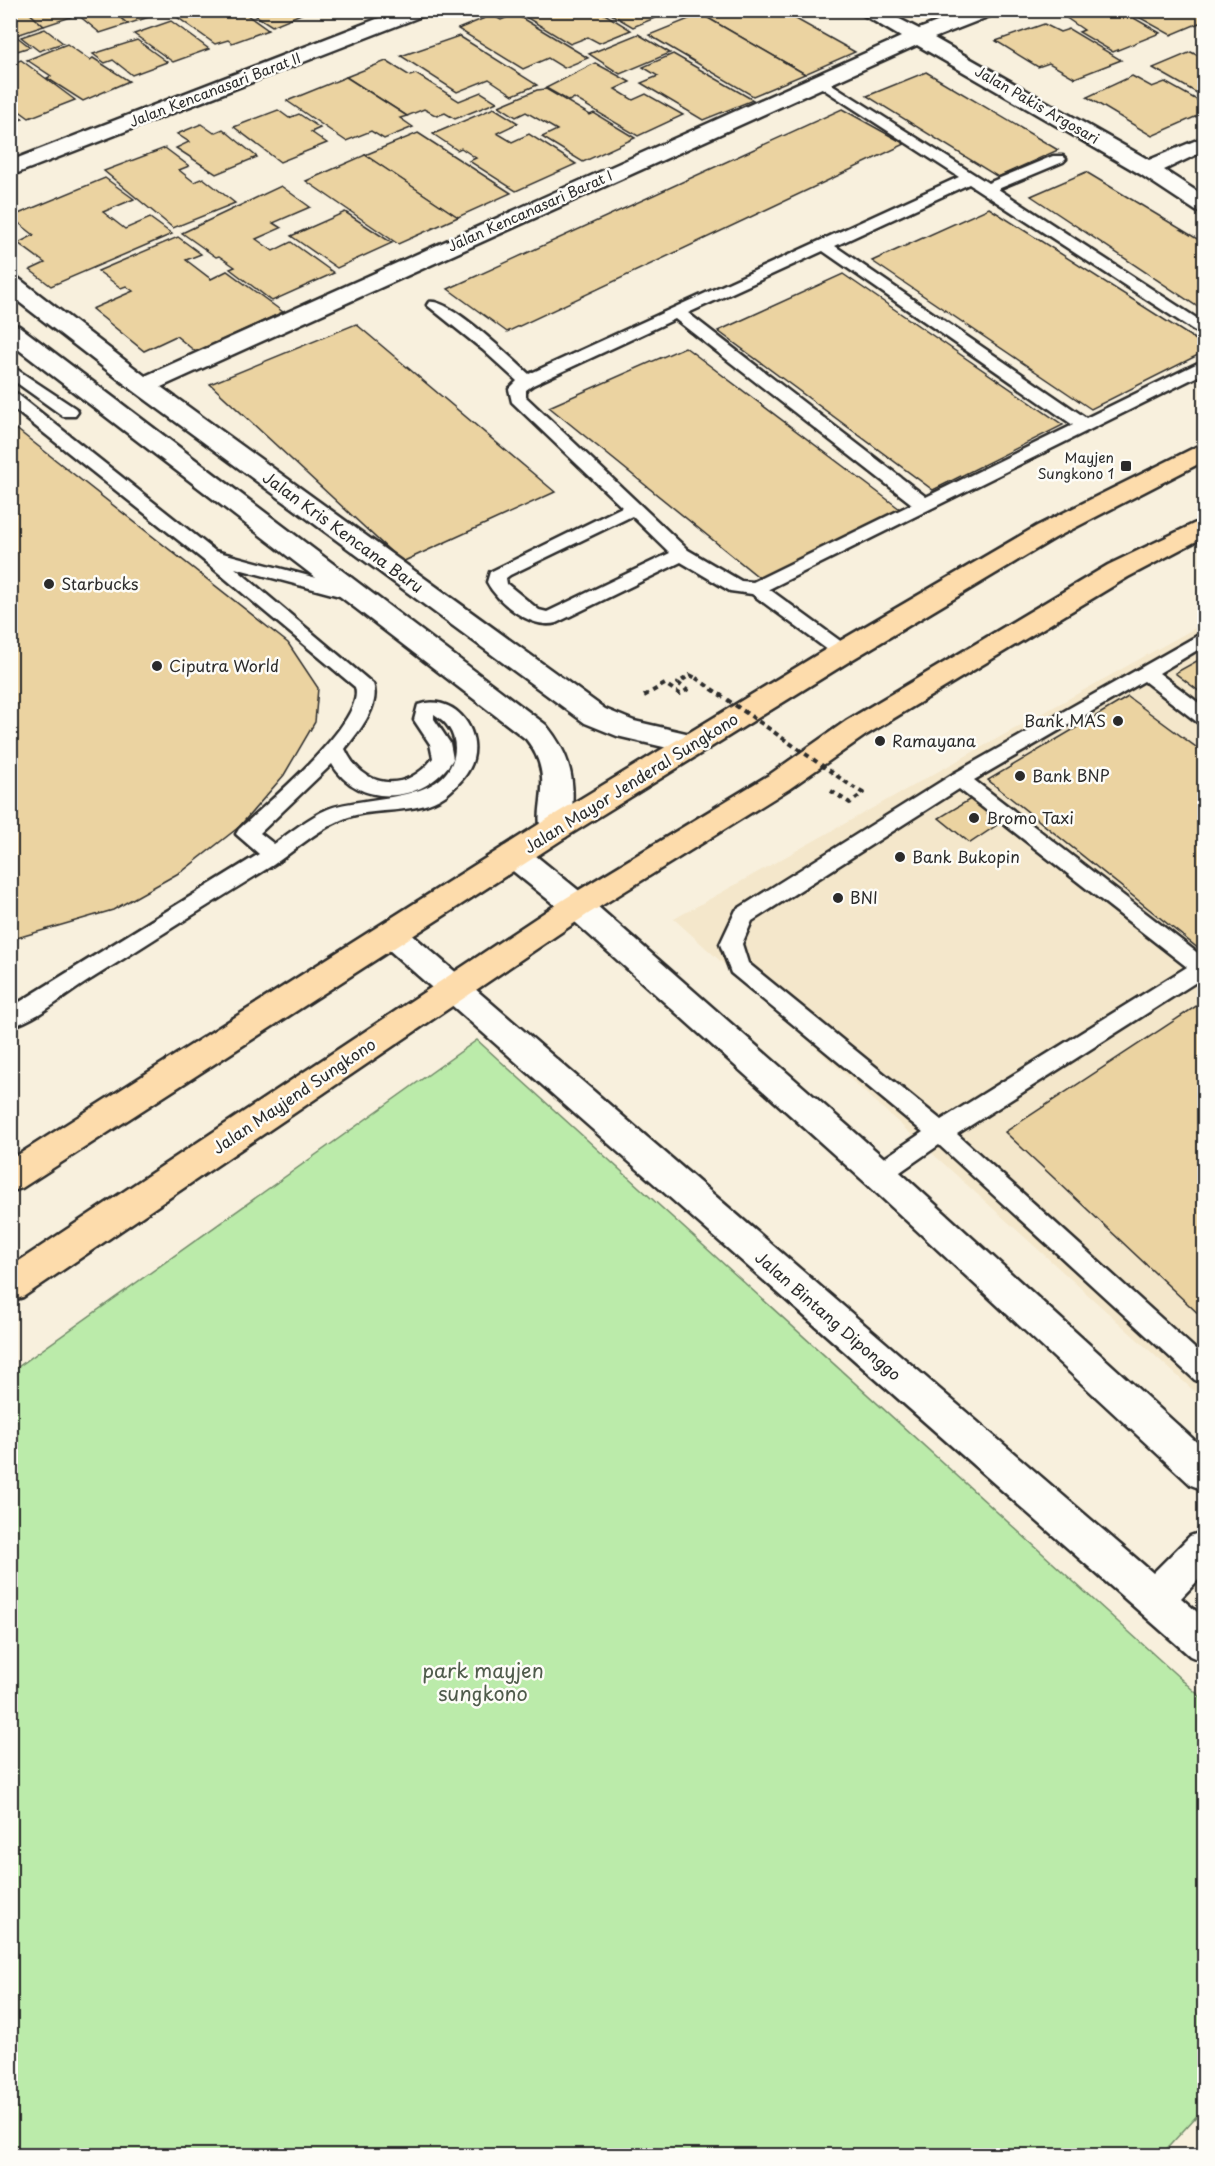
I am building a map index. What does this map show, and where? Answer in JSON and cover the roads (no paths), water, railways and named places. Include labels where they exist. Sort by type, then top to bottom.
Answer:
[{"type":"main road","name":"Jalan Mayor Jenderal Sungkono","points":[[514,855],[843,652],[1046,532],[1204,451]]},
{"type":"main road","points":[[577,906],[779,782],[876,716],[1118,571],[1204,527]]},
{"type":"main road","points":[[10,1178],[514,855]]},
{"type":"main road","name":"Jalan Mayjend Sungkono","points":[[10,1286],[577,906]]},
{"type":"street","name":"Jalan Kencanasari Barat II","points":[[10,169],[353,28],[374,10]]},
{"type":"street","name":"Jalan Kencanasari Barat II","points":[[10,150],[353,28],[420,10]]},
{"type":"street","name":"Jalan Pakis Argosari","points":[[865,10],[918,37],[1148,169],[1204,206]]},
{"type":"street","name":"Jalan Kencanasari Barat I","points":[[143,386],[819,80],[918,37],[988,10]]},
{"type":"street","points":[[1148,169],[1204,143]]},
{"type":"street","name":"Jalan Kris Kencana Baru","points":[[10,283],[143,386],[595,716],[627,729],[693,744]]},
{"type":"street","points":[[10,332],[536,732],[550,747],[559,769],[555,829]]},
{"type":"street","name":"Jalan Mayor Jenderal Sungkono","points":[[514,855],[577,906]]},
{"type":"street","points":[[577,906],[879,1174],[1204,1473]]},
{"type":"street","points":[[391,934],[453,988]]},
{"type":"street","name":"Jalan Bintang Diponggo","points":[[453,988],[1204,1642]]},
{"type":"street","points":[[1155,1598],[1204,1548]]},
{"type":"lane","points":[[819,80],[1204,330]]},
{"type":"lane","points":[[986,189],[1058,159]]},
{"type":"lane","points":[[970,178],[527,381],[517,389],[518,398],[682,554],[737,588],[756,588],[1204,367]]},
{"type":"lane","points":[[825,246],[1086,426]]},
{"type":"lane","points":[[435,305],[489,346],[527,381]]},
{"type":"lane","points":[[677,313],[925,505]]},
{"type":"lane","points":[[10,370],[69,412]]},
{"type":"lane","points":[[10,397],[208,555],[363,684],[366,699],[358,717],[335,748],[246,834],[274,854]]},
{"type":"lane","points":[[635,508],[503,571],[497,576],[496,582],[499,588],[533,615],[549,619],[682,554]]},
{"type":"lane","points":[[208,555],[351,593]]},
{"type":"lane","points":[[756,588],[843,652]]},
{"type":"lane","points":[[1204,638],[960,779],[743,916],[731,944],[739,967],[940,1134],[1204,1372]]},
{"type":"lane","points":[[1145,672],[1204,717]]},
{"type":"lane","points":[[10,1019],[335,814],[354,808],[408,802],[431,795],[445,785],[461,766],[464,753],[462,731],[445,711],[433,707],[425,710],[424,720],[440,744],[442,759],[438,767],[427,776],[405,787],[385,790],[367,786],[344,768],[335,748]]},
{"type":"lane","points":[[879,1174],[906,1154],[1204,968],[960,779]]},
{"type":"place","name":"Mayjen Sungkono 1","points":[[1126,466]]},
{"type":"place","name":"Starbucks","points":[[49,584]]},
{"type":"place","name":"Ciputra World","points":[[157,666]]},
{"type":"place","name":"Bank MAS","points":[[1118,721]]},
{"type":"place","name":"Ramayana","points":[[880,741]]},
{"type":"place","name":"Bank BNP","points":[[1020,776]]},
{"type":"place","name":"Bromo Taxi","points":[[974,818]]},
{"type":"place","name":"Bank Bukopin","points":[[900,857]]},
{"type":"place","name":"BNI","points":[[838,898]]},
{"type":"park label","name":"park mayjen sungkono","points":[[483,1682]]}]
